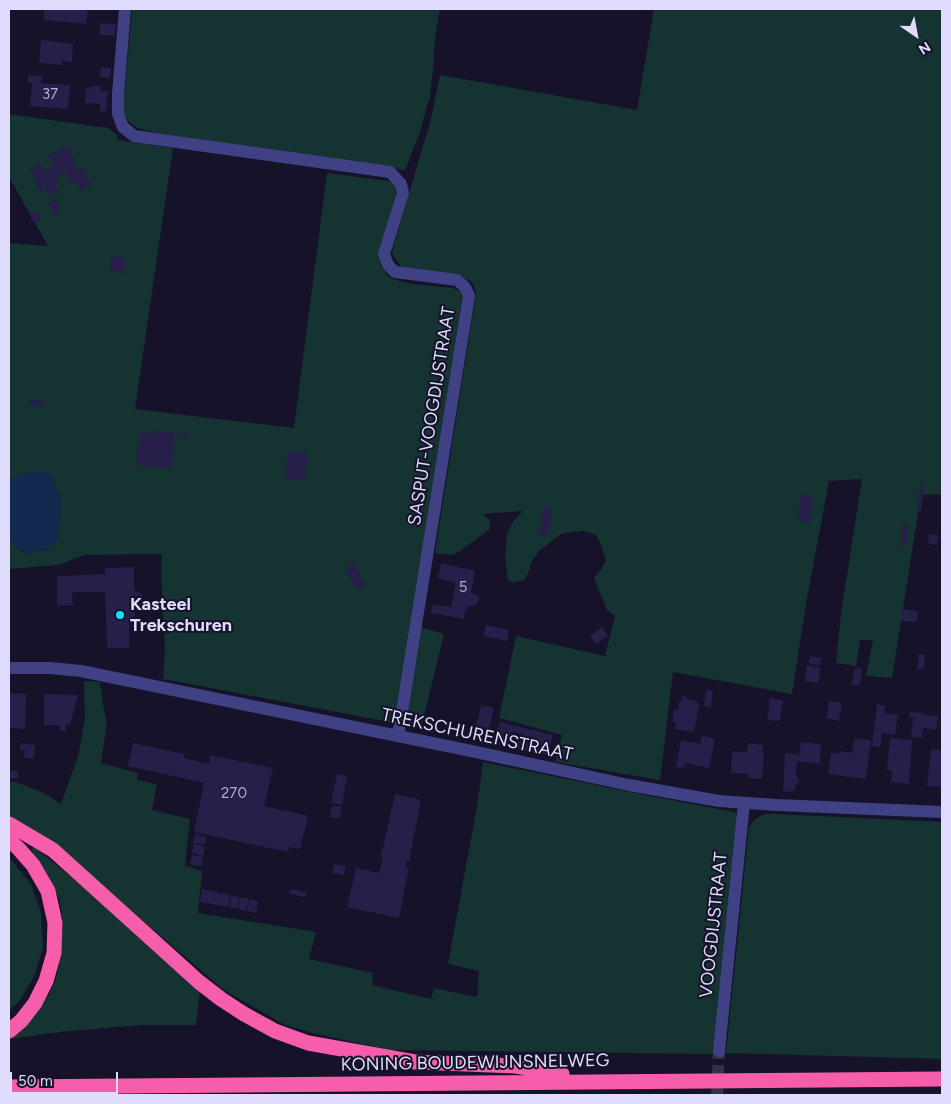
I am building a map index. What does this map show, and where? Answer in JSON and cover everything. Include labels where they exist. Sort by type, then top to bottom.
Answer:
[{"type":"highway","points":[[9,824],[53,850],[199,982],[244,1014],[276,1031],[308,1043],[415,1062],[516,1066],[598,1081]]},
{"type":"highway","points":[[9,840],[33,864],[48,891],[55,923],[54,953],[46,981],[35,1003],[21,1021],[9,1031]]},
{"type":"highway","name":"KONING BOUDEWIJNSNELWEG","points":[[9,1087],[942,1079]]},
{"type":"street","name":"SASPUT-VOOGDIJSTRAAT","points":[[125,9],[118,104],[118,114],[123,127],[134,136],[390,172],[401,184],[403,193],[384,254],[388,265],[395,272],[456,280],[465,287],[469,296],[398,736]]},
{"type":"street","name":"TREKSCHURENSTRAAT","points":[[9,668],[50,668],[81,671],[659,791],[719,801],[942,812]]},
{"type":"street","name":"VOOGDIJSTRAAT","points":[[719,1051],[744,803]]},
{"type":"green space","points":[[132,9],[440,9],[435,38],[430,96],[420,132],[405,170],[152,132],[137,128],[129,122],[124,114]]},
{"type":"green space","points":[[654,9],[942,9],[942,494],[921,495],[892,678],[866,676],[873,640],[860,640],[856,666],[836,663],[841,613],[862,479],[829,481],[806,604],[792,694],[673,672],[660,780],[555,762],[562,735],[499,718],[516,636],[605,656],[615,616],[607,610],[594,578],[606,560],[596,535],[584,531],[569,532],[561,534],[539,551],[532,561],[525,579],[513,583],[508,580],[505,557],[507,535],[512,523],[523,511],[483,514],[490,521],[490,529],[453,555],[435,553],[476,293],[471,281],[459,276],[401,267],[392,251],[431,119],[440,75],[637,110]]},
{"type":"green space","points":[[9,114],[108,128],[117,135],[118,140],[173,148],[135,409],[294,428],[327,173],[388,181],[397,188],[379,257],[381,266],[392,279],[413,284],[453,288],[463,296],[414,625],[444,634],[421,728],[163,679],[165,649],[161,570],[162,554],[84,555],[59,565],[9,569],[9,540],[21,551],[28,553],[46,550],[57,540],[61,497],[49,472],[30,473],[13,477],[9,481],[9,243],[48,246],[9,177]]},
{"type":"green space","points":[[84,681],[100,682],[107,723],[101,763],[138,773],[137,780],[157,784],[152,810],[190,819],[185,866],[202,871],[198,913],[316,932],[309,959],[373,973],[372,985],[431,999],[434,988],[477,997],[479,971],[448,964],[477,806],[483,762],[735,812],[738,819],[715,1054],[389,1050],[285,1025],[224,990],[46,838],[9,816],[9,781],[46,794],[61,804],[78,756],[85,719]]},
{"type":"green space","points":[[764,814],[942,822],[942,1059],[726,1053],[749,827],[754,820]]},
{"type":"green space","points":[[34,847],[91,893],[200,991],[196,1025],[142,1025],[60,1032],[11,1039],[32,1018],[49,995],[56,979],[60,959],[63,923],[60,901],[48,876],[31,850]]},
{"type":"green space","points":[[9,857],[31,884],[41,912],[43,948],[35,974],[21,999],[9,1011]]},
{"type":"water","points":[[49,472],[61,497],[57,540],[46,550],[28,553],[22,551],[9,540],[9,481],[13,477],[30,473]]},
{"type":"building","points":[[44,9],[88,9],[86,24],[44,20]]},
{"type":"building","points":[[100,23],[116,24],[115,36],[99,35]]},
{"type":"building","points":[[41,40],[73,44],[72,62],[62,61],[62,65],[39,63]]},
{"type":"building","points":[[101,67],[111,68],[110,78],[100,77]]},
{"type":"building","points":[[28,75],[42,76],[41,83],[70,85],[68,109],[30,106],[32,83],[28,83]]},
{"type":"building","points":[[90,86],[101,86],[100,91],[108,91],[106,112],[99,111],[100,104],[85,103],[86,89],[90,89]]},
{"type":"building","points":[[68,146],[76,162],[74,163],[77,170],[83,167],[92,185],[81,191],[77,182],[72,185],[66,173],[58,177],[59,179],[57,180],[59,182],[55,184],[60,193],[56,195],[55,192],[48,195],[45,188],[40,191],[30,168],[40,163],[44,171],[53,167],[48,155]]},
{"type":"building","points":[[56,199],[60,212],[53,215],[48,203]]},
{"type":"building","points":[[32,212],[40,213],[39,222],[31,221]]},
{"type":"building","points":[[112,256],[126,258],[124,273],[110,271]]},
{"type":"building","points":[[31,399],[43,401],[43,406],[30,404]]},
{"type":"building","points":[[156,431],[183,434],[183,431],[189,432],[188,438],[175,436],[171,469],[136,465],[140,432],[155,434]]},
{"type":"building","points":[[288,451],[308,453],[305,480],[285,478]]},
{"type":"building","points":[[920,485],[924,485],[921,511],[917,510]]},
{"type":"building","points":[[801,495],[813,497],[809,523],[797,521]]},
{"type":"building","points":[[544,508],[553,510],[547,537],[538,534]]},
{"type":"building","points":[[903,524],[909,525],[906,546],[900,546]]},
{"type":"building","points":[[929,534],[938,535],[937,545],[928,544]]},
{"type":"building","points":[[354,563],[366,585],[357,590],[345,568]]},
{"type":"building","points":[[441,563],[475,571],[471,593],[478,596],[479,599],[474,606],[468,606],[464,619],[431,613],[433,604],[451,607],[456,583],[438,578]]},
{"type":"building","name":"Kasteel Trekschuren","points":[[134,567],[134,589],[143,595],[143,602],[135,607],[135,621],[129,621],[129,648],[107,648],[105,592],[72,592],[73,605],[57,606],[57,576],[105,574],[105,568]]},
{"type":"building","points":[[902,609],[918,611],[917,621],[901,621]]},
{"type":"building","points":[[486,625],[509,630],[507,641],[484,636]]},
{"type":"building","points":[[602,627],[608,635],[596,644],[590,636]]},
{"type":"building","points":[[919,654],[925,655],[924,669],[917,669]]},
{"type":"building","points":[[810,656],[822,658],[820,666],[809,663]]},
{"type":"building","points":[[807,665],[821,668],[818,683],[805,681]]},
{"type":"building","points":[[855,668],[862,669],[860,685],[852,685]]},
{"type":"building","points":[[706,690],[713,691],[711,707],[704,706]]},
{"type":"building","points":[[9,693],[26,694],[25,729],[9,728]]},
{"type":"building","points":[[44,694],[78,695],[70,725],[66,725],[66,731],[60,731],[60,725],[44,725]]},
{"type":"building","points":[[682,696],[687,697],[686,699],[697,701],[697,704],[699,704],[694,732],[675,729],[676,722],[672,721],[674,709],[678,710],[679,701],[681,702]]},
{"type":"building","points":[[770,698],[783,700],[780,721],[767,720]]},
{"type":"building","points":[[829,701],[842,703],[839,721],[826,718]]},
{"type":"building","points":[[877,704],[885,706],[885,713],[898,715],[895,735],[882,733],[880,747],[872,746]]},
{"type":"building","points":[[481,705],[494,708],[489,729],[476,726]]},
{"type":"building","points":[[910,712],[938,716],[936,730],[923,728],[922,738],[911,737],[913,717],[909,717]]},
{"type":"building","points":[[500,722],[553,735],[548,755],[516,749],[517,742],[521,742],[522,734],[512,732],[508,747],[492,743]]},
{"type":"building","points":[[702,736],[715,739],[709,768],[685,763],[684,768],[676,767],[681,740],[700,744]]},
{"type":"building","points":[[854,738],[871,740],[866,779],[828,774],[831,753],[838,754],[840,751],[852,753]]},
{"type":"building","points":[[890,738],[912,740],[909,784],[891,782],[892,771],[887,770]]},
{"type":"building","points":[[801,742],[821,744],[820,764],[797,761],[796,777],[799,778],[795,791],[783,791],[785,753],[799,755]]},
{"type":"building","points":[[20,743],[35,745],[34,758],[24,758],[25,750],[20,750]]},
{"type":"building","points":[[133,743],[184,754],[184,758],[209,764],[210,755],[273,768],[264,806],[308,816],[300,849],[289,847],[288,852],[194,832],[204,783],[128,766]]},
{"type":"building","points":[[748,743],[763,745],[762,779],[748,778],[749,774],[731,773],[732,751],[747,752]]},
{"type":"building","points":[[931,749],[942,750],[942,787],[927,786]]},
{"type":"building","points":[[9,771],[18,771],[18,779],[9,778]]},
{"type":"building","points":[[337,774],[347,776],[342,805],[331,803]]},
{"type":"building","points":[[395,794],[421,800],[409,862],[407,861],[405,867],[409,868],[399,918],[347,907],[356,868],[379,873]]},
{"type":"building","points":[[332,806],[342,807],[339,819],[330,817]]},
{"type":"building","points":[[195,834],[207,837],[205,845],[193,843]]},
{"type":"building","points":[[194,844],[205,847],[203,856],[192,853]]},
{"type":"building","points":[[192,855],[203,857],[201,867],[190,864]]},
{"type":"building","points":[[334,864],[346,866],[344,875],[332,873]]},
{"type":"building","points":[[202,889],[220,893],[220,899],[221,893],[230,894],[228,907],[200,902]]},
{"type":"building","points":[[291,889],[306,892],[306,895],[304,897],[290,894],[289,891]]},
{"type":"building","points":[[231,896],[239,897],[237,909],[229,907]]},
{"type":"building","points":[[240,897],[249,899],[246,911],[238,909]]},
{"type":"building","points":[[250,899],[258,901],[256,913],[247,911]]},
{"type":"tunnel","points":[[717,1095],[719,1051]]},
{"type":"place","name":"Kasteel Trekschuren","points":[[120,615]]}]
